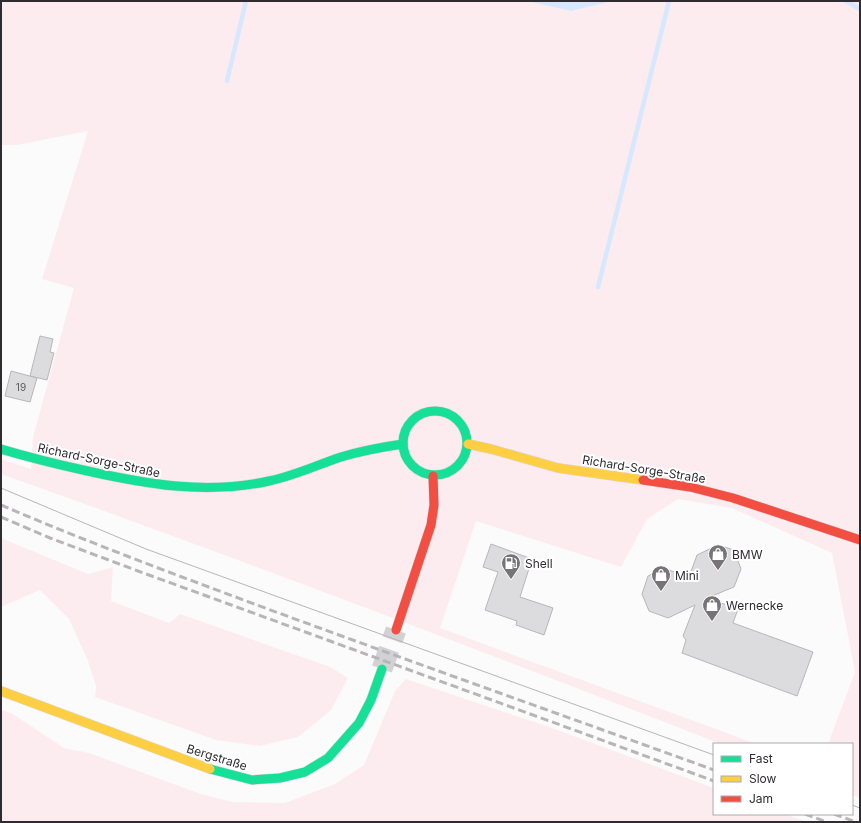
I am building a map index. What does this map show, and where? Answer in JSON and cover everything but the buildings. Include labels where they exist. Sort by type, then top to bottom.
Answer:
[{"type":"main road","points":[[430,411],[440,411],[449,414],[460,423],[466,435],[468,444],[466,454],[461,463],[444,475],[433,476],[420,472],[409,462],[404,454],[403,444],[404,435],[408,426],[414,419],[430,411]]},
{"type":"main road","name":"Richard-Sorge-Straße","points":[[1,449],[38,460],[126,480],[157,485],[216,488],[268,482],[351,454],[403,444]]},
{"type":"main road","name":"Richard-Sorge-Straße","points":[[468,444],[486,447],[558,468],[659,481],[724,495],[860,540]]},
{"type":"main road","points":[[396,630],[431,525],[434,505],[433,476]]},
{"type":"main road","name":"Bergstraße","points":[[1,691],[205,768],[252,780],[280,778],[305,772],[328,758],[359,723],[371,700],[382,669]]},
{"type":"shaded area","points":[[1,1],[533,1],[535,3],[571,11],[613,1],[860,1],[860,798],[853,795],[853,743],[828,743],[855,672],[832,553],[732,508],[678,499],[647,519],[621,567],[476,521],[440,628],[754,743],[718,743],[362,606],[1,474],[1,459],[31,469],[33,437],[74,288],[42,279],[88,131],[17,145],[1,145]]},
{"type":"shaded area","points":[[1,538],[88,574],[113,567],[111,601],[169,623],[180,614],[330,667],[348,678],[331,710],[298,737],[260,746],[216,740],[95,697],[96,686],[88,661],[69,619],[40,590],[1,607]]},
{"type":"shaded area","points":[[406,679],[552,728],[713,788],[713,815],[788,815],[807,822],[1,822],[1,710],[13,714],[64,748],[89,753],[201,794],[232,802],[285,803],[335,784],[364,765],[395,691]]},
{"type":"water","points":[[533,1],[613,1],[571,11],[535,3]]},
{"type":"waterway","points":[[227,81],[246,1]]},
{"type":"waterway","points":[[598,287],[669,1]]},
{"type":"waterway","points":[[846,1],[860,9]]},
{"type":"tunnel","points":[[382,669],[396,630]]},
{"type":"tram line","points":[[1,488],[146,549],[713,755]]},
{"type":"tram line","points":[[853,805],[860,808]]},
{"type":"railway","points":[[1,505],[160,569],[713,770]]},
{"type":"railway","points":[[1,517],[50,538],[138,571],[713,781]]},
{"type":"railway","points":[[808,815],[827,822]]},
{"type":"railway","points":[[837,815],[856,822]]},
{"type":"traffic: fast","points":[[429,411],[441,411],[458,420],[465,431],[467,443],[465,455],[458,466],[441,475],[429,475],[417,470],[408,461],[403,449],[403,437],[408,425],[417,416],[429,411]]},
{"type":"traffic: fast","points":[[1,449],[32,458],[129,480],[176,486],[222,487],[245,485],[278,479],[349,455],[372,449],[403,444]]},
{"type":"traffic: fast","points":[[210,769],[252,780],[280,778],[305,772],[328,758],[359,723],[371,700],[382,669]]},
{"type":"traffic: slow","points":[[468,444],[558,468],[643,480]]},
{"type":"traffic: slow","points":[[1,691],[210,769]]},
{"type":"traffic: jam","points":[[396,630],[431,525],[434,505],[433,476]]},
{"type":"traffic: jam","points":[[643,480],[690,487],[733,498],[860,540]]},
{"type":"place","name":"BMW","points":[[718,571]]},
{"type":"place","name":"Shell","points":[[511,580]]},
{"type":"place","name":"Mini","points":[[661,592]]},
{"type":"place","name":"Wernecke","points":[[712,622]]}]
